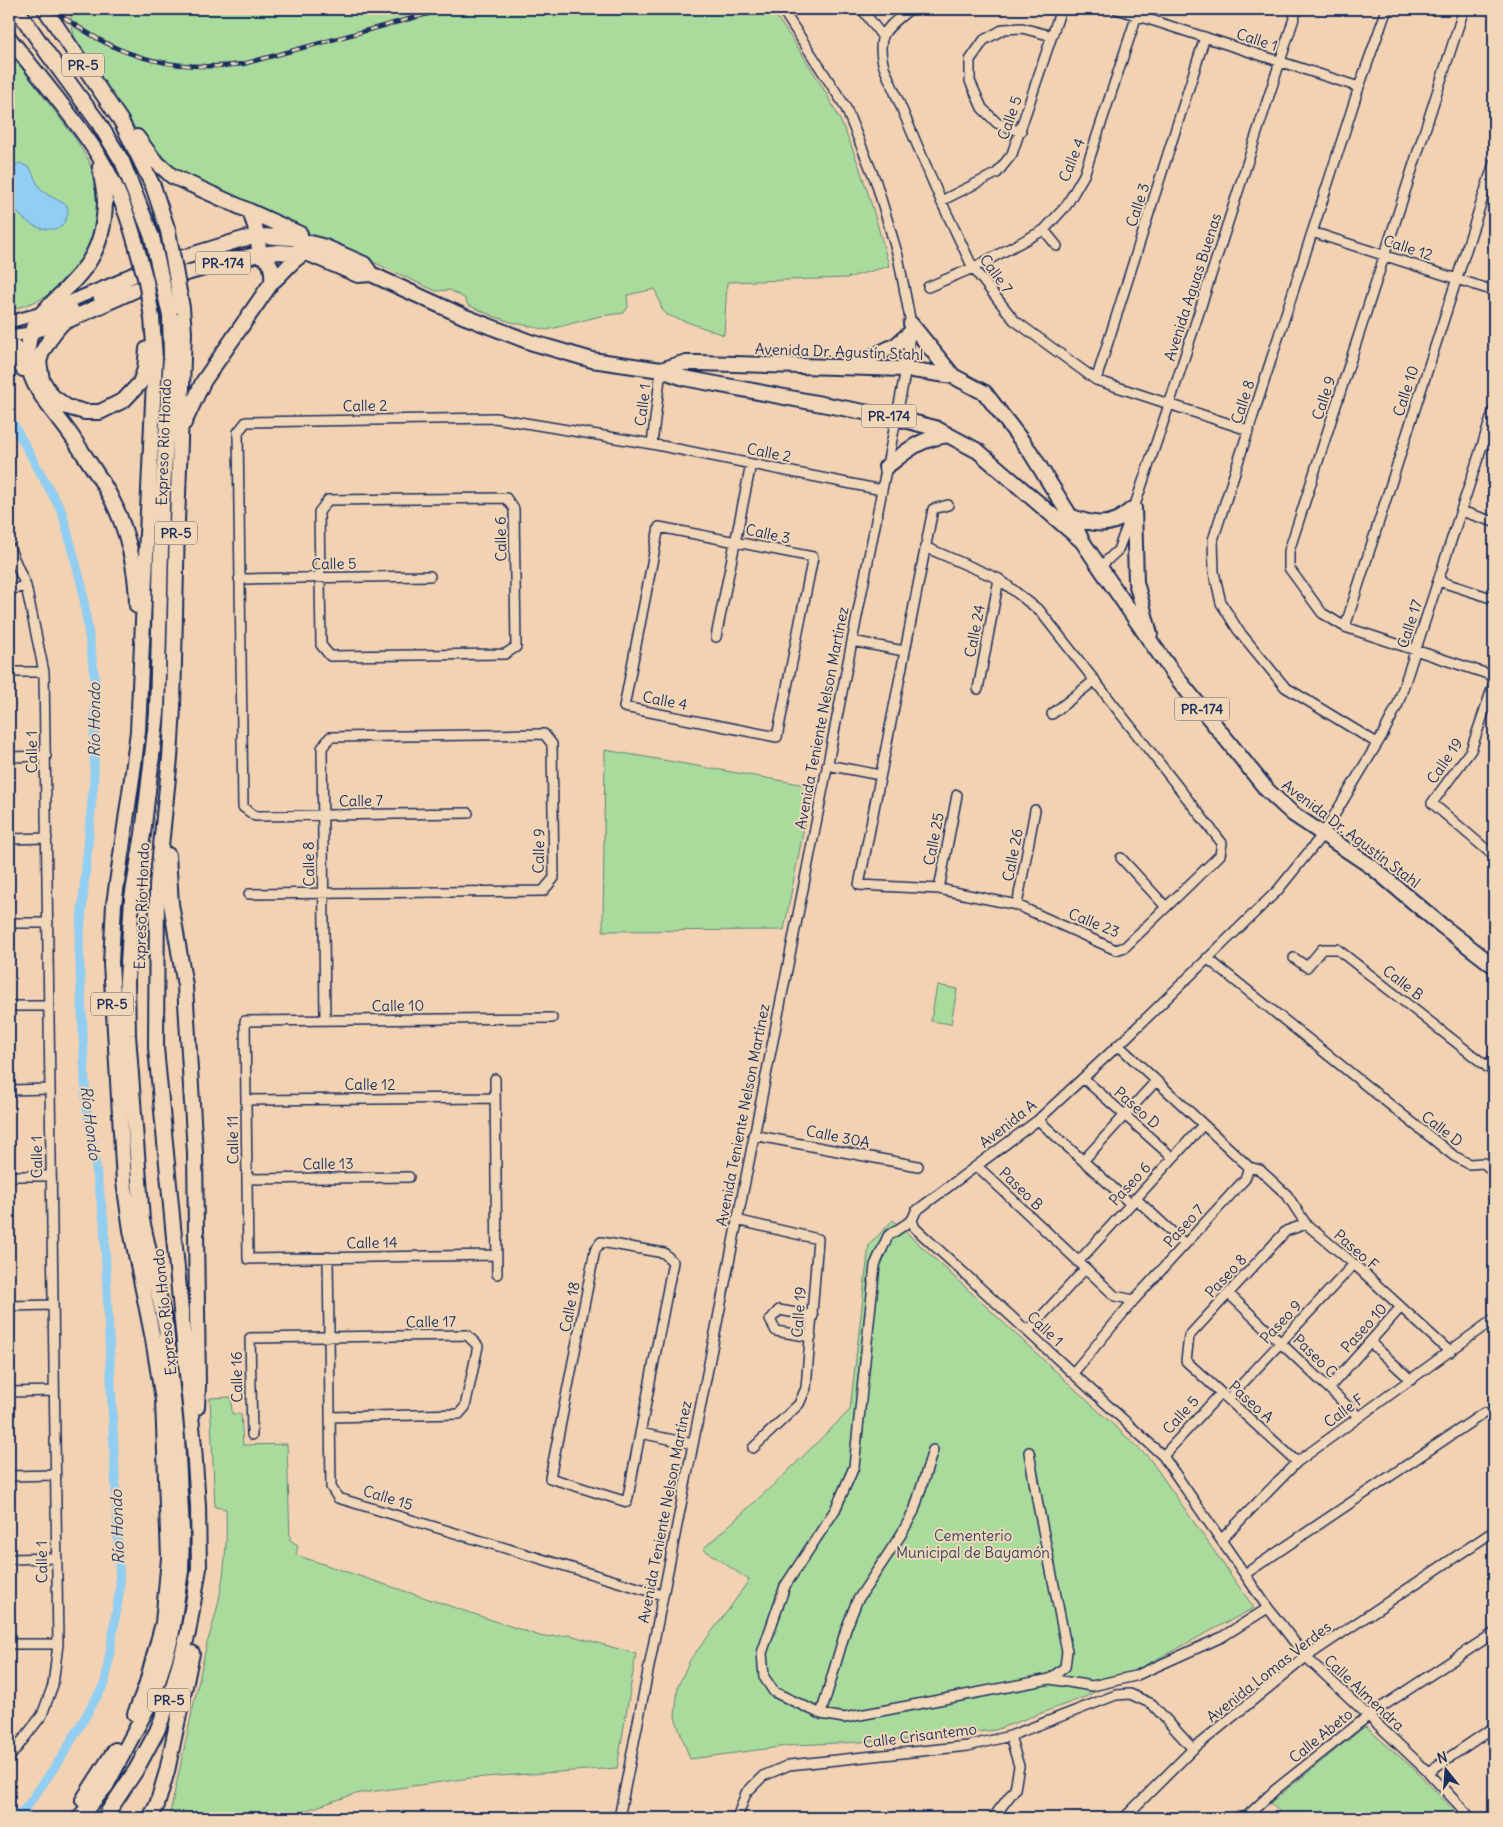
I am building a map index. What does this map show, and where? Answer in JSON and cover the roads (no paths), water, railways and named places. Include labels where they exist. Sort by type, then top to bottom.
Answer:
[{"type":"highway","points":[[17,9],[98,122],[122,161],[152,237],[170,316],[171,355],[162,507],[157,713],[144,834],[132,898],[127,980],[128,1035],[142,1220],[166,1328],[177,1438],[182,1531],[181,1570],[171,1638],[154,1695],[106,1786],[79,1818]]},
{"type":"highway","name":"Expreso Río Hondo","points":[[45,9],[121,121],[153,186],[168,231],[182,308],[184,332],[173,707],[169,770],[157,885],[156,1048],[194,1447],[198,1506],[199,1568],[188,1633],[166,1708],[147,1752],[104,1818]]},
{"type":"highway","name":"Expreso Río Hondo","points":[[9,38],[100,159],[126,213],[146,281],[152,318],[155,358],[142,669],[134,771],[114,904],[111,963],[124,1182],[131,1230],[163,1400],[170,1558],[163,1623],[146,1686],[123,1738],[94,1786],[69,1818]]},
{"type":"highway","points":[[121,121],[132,130],[154,160],[172,176],[298,233],[305,247],[272,282],[203,382],[180,433]]},
{"type":"highway","points":[[80,130],[104,150],[134,195]]},
{"type":"highway","points":[[42,313],[78,278],[93,256],[99,241],[105,203],[100,159]]},
{"type":"highway","points":[[250,212],[255,226],[260,254],[269,260],[271,265],[272,282]]},
{"type":"highway","name":"Avenida Dr. Agustín Stahl","points":[[31,333],[33,328],[39,323],[84,306],[117,289],[126,278],[184,256],[243,239],[280,236],[305,247],[364,264],[371,274],[463,316],[530,342],[592,360],[661,370],[684,378],[896,418],[935,428],[978,451],[1082,541]]},
{"type":"highway","name":"Avenida Dr. Agustín Stahl","points":[[62,324],[147,285],[260,254],[305,247]]},
{"type":"highway","points":[[62,324],[53,334],[42,352],[40,362],[42,380],[52,396],[62,404],[77,411],[90,413],[100,412],[124,400],[140,383],[152,318]]},
{"type":"highway","points":[[851,367],[896,345],[911,328],[953,376]]},
{"type":"highway","points":[[31,333],[27,353],[34,384],[89,462],[110,496],[126,540],[137,594],[137,650],[142,669]]},
{"type":"highway","points":[[9,342],[16,349],[32,391],[71,442],[78,448]]},
{"type":"highway","name":"Avenida Dr. Agustín Stahl","points":[[661,370],[683,363],[906,369],[953,376],[985,394],[1031,453],[1070,516],[1082,541],[1153,645],[1266,790],[1293,814],[1372,867],[1441,925],[1494,966]]},
{"type":"highway","points":[[886,467],[910,448],[930,437],[948,435]]},
{"type":"highway","points":[[1004,474],[1036,488],[1049,482]]},
{"type":"highway","points":[[1070,516],[1085,523],[1100,523],[1117,520],[1134,508]]},
{"type":"highway","points":[[1134,508],[1136,582],[1153,645]]},
{"type":"highway","points":[[169,770],[168,872],[171,904],[185,986],[195,1153],[198,1386],[194,1447]]},
{"type":"highway","points":[[90,1818],[128,1764],[160,1697],[176,1649],[184,1613],[189,1570],[185,1445],[160,1162],[161,1110]]},
{"type":"highway","points":[[150,1818],[157,1805],[167,1771],[194,1642],[201,1591],[199,1568]]},
{"type":"main road","points":[[9,322],[42,313],[126,278]]},
{"type":"main road","points":[[9,336],[31,333],[62,324]]},
{"type":"street","name":"Avenida Teniente Nelson Martínez","points":[[619,1818],[906,369],[911,328],[898,256],[876,182],[847,111],[782,9]]},
{"type":"street","points":[[862,9],[882,36],[888,27],[910,9]]},
{"type":"street","name":"Calle 5","points":[[941,202],[997,173],[1012,154],[1061,9]]},
{"type":"street","name":"Calle 1","points":[[1118,9],[1359,87]]},
{"type":"street","name":"Avenida Aguas Buenas","points":[[1100,567],[1118,550],[1134,508],[1297,9]]},
{"type":"street","name":"Calle 8","points":[[1377,743],[1285,687],[1238,630],[1222,603],[1214,572],[1214,540],[1359,87],[1387,9]]},
{"type":"street","name":"Calle 9","points":[[1464,9],[1289,550],[1290,568],[1316,606],[1322,613],[1345,628],[1494,676]]},
{"type":"street","name":"Calle 4","points":[[928,287],[973,268],[1044,230],[1066,206],[1084,175],[1136,15]]},
{"type":"street","points":[[1021,132],[997,123],[982,108],[970,81],[970,60],[984,40],[1004,29],[1022,28],[1052,36]]},
{"type":"street","name":"Calle 7","points":[[882,36],[880,54],[884,67],[941,202],[973,268],[1014,320],[1096,380],[1248,430]]},
{"type":"street","name":"Calle 3","points":[[1096,380],[1205,37]]},
{"type":"street","name":"Calle 10","points":[[1345,628],[1494,163]]},
{"type":"street","points":[[1044,230],[1057,246]]},
{"type":"street","name":"Calle 12","points":[[1312,232],[1494,291]]},
{"type":"street","name":"Calle 1","points":[[652,444],[661,370]]},
{"type":"street","name":"Calle 17","points":[[1323,834],[1398,704],[1494,409]]},
{"type":"street","name":"Calle 2","points":[[255,816],[243,807],[238,432],[246,422],[495,418],[652,444],[882,490]]},
{"type":"street","points":[[1484,442],[1494,445]]},
{"type":"street","name":"Calle 3","points":[[751,464],[736,542],[813,557]]},
{"type":"street","name":"Calle 6","points":[[506,498],[514,509],[516,647],[505,654],[330,656],[321,645],[320,578],[319,512],[328,500],[506,498]]},
{"type":"street","name":"Calle 23","points":[[925,547],[999,579],[1040,611],[1222,844],[1220,855],[1125,947],[1116,950],[1017,905],[939,889],[859,885],[904,651],[925,547],[933,509],[948,505]]},
{"type":"street","points":[[1461,511],[1494,522]]},
{"type":"street","name":"Calle 4","points":[[736,542],[658,527],[624,707],[778,737],[813,557]]},
{"type":"street","points":[[716,638],[736,542]]},
{"type":"street","name":"Calle 1","points":[[9,547],[26,586],[44,672],[58,1644],[53,1685],[42,1716],[9,1758]]},
{"type":"street","name":"Calle 5","points":[[240,579],[430,576]]},
{"type":"street","name":"Calle 24","points":[[978,689],[999,579]]},
{"type":"street","points":[[1439,581],[1494,599]]},
{"type":"street","points":[[9,590],[26,586]]},
{"type":"street","points":[[852,641],[904,651]]},
{"type":"street","points":[[9,672],[44,672]]},
{"type":"street","points":[[1052,714],[1095,680]]},
{"type":"street","name":"Calle 19","points":[[1494,683],[1471,750],[1432,803],[1494,856]]},
{"type":"street","name":"Calle 9","points":[[250,894],[543,891],[554,878],[552,744],[544,734],[358,737]]},
{"type":"street","name":"Calle 8","points":[[325,1020],[322,748],[330,737],[358,737]]},
{"type":"street","points":[[9,757],[46,756]]},
{"type":"street","points":[[827,765],[880,775]]},
{"type":"street","name":"Calle 25","points":[[939,889],[957,795]]},
{"type":"street","name":"Calle 26","points":[[1017,905],[1035,810]]},
{"type":"street","name":"Calle 7","points":[[255,816],[468,813]]},
{"type":"street","points":[[1207,958],[1278,890],[1323,834]]},
{"type":"street","points":[[9,839],[47,838]]},
{"type":"street","points":[[1121,858],[1166,907]]},
{"type":"street","points":[[9,923],[48,923]]},
{"type":"street","name":"Calle B","points":[[1294,958],[1307,967],[1322,949],[1337,949],[1490,1070]]},
{"type":"street","name":"Avenida A","points":[[1050,1679],[844,1718],[821,1714],[774,1692],[764,1677],[762,1653],[785,1586],[835,1510],[854,1467],[875,1265],[888,1236],[912,1220],[916,1211],[1038,1120],[1207,958]]},
{"type":"street","name":"Calle D","points":[[1207,958],[1454,1156],[1469,1164],[1484,1164],[1494,1173]]},
{"type":"street","points":[[9,1006],[49,1006]]},
{"type":"street","name":"Calle 10","points":[[245,1021],[552,1018]]},
{"type":"street","name":"Calle 11","points":[[245,1021],[248,1259]]},
{"type":"street","points":[[1118,1045],[1249,1167]]},
{"type":"street","points":[[1490,1070],[1494,1057]]},
{"type":"street","name":"Paseo D","points":[[1083,1078],[1173,1158]]},
{"type":"street","points":[[495,1080],[497,1274]]},
{"type":"street","points":[[1083,1161],[1156,1081]]},
{"type":"street","points":[[9,1090],[50,1089]]},
{"type":"street","name":"Calle 12","points":[[246,1100],[495,1098]]},
{"type":"street","points":[[1038,1120],[1083,1161],[1185,1244]]},
{"type":"street","name":"Paseo 6","points":[[1078,1262],[1203,1125]]},
{"type":"street","name":"Calle 30A","points":[[754,1135],[918,1166]]},
{"type":"street","name":"Paseo B","points":[[978,1166],[1078,1262]]},
{"type":"street","name":"Paseo F","points":[[1249,1167],[1260,1170],[1287,1195],[1306,1224],[1354,1264],[1450,1352]]},
{"type":"street","name":"Paseo 7","points":[[1073,1373],[1134,1300],[1245,1179],[1249,1167]]},
{"type":"street","points":[[9,1176],[51,1176]]},
{"type":"street","name":"Calle 13","points":[[247,1179],[409,1177]]},
{"type":"street","name":"Calle 19","points":[[736,1220],[818,1239],[806,1388],[799,1404],[753,1448]]},
{"type":"street","name":"Calle 1","points":[[912,1220],[915,1228],[1163,1456]]},
{"type":"street","name":"Paseo 8","points":[[1186,1361],[1189,1336],[1286,1231],[1306,1224]]},
{"type":"street","name":"Calle 18","points":[[601,1242],[664,1253],[673,1262],[640,1433],[627,1502],[550,1478],[595,1250],[601,1242]]},
{"type":"street","name":"Calle 14","points":[[248,1259],[497,1255]]},
{"type":"street","name":"Calle 15","points":[[328,1257],[331,1487],[338,1498],[662,1595]]},
{"type":"street","points":[[1078,1262],[1115,1296],[1134,1300]]},
{"type":"street","name":"Paseo 9","points":[[1224,1396],[1281,1342],[1354,1264]]},
{"type":"street","points":[[1028,1331],[1085,1269]]},
{"type":"street","name":"Paseo C","points":[[1229,1294],[1359,1417]]},
{"type":"street","points":[[9,1306],[53,1305]]},
{"type":"street","name":"Paseo 10","points":[[1329,1388],[1400,1308]]},
{"type":"street","points":[[811,1337],[776,1331],[770,1320],[779,1310],[813,1316]]},
{"type":"street","name":"Calle F","points":[[1221,1540],[1297,1462],[1494,1319]]},
{"type":"street","name":"Calle 17","points":[[330,1337],[467,1336],[478,1346],[465,1407],[459,1414],[330,1418]]},
{"type":"street","name":"Calle 16","points":[[252,1435],[250,1338],[330,1337]]},
{"type":"street","points":[[1370,1342],[1411,1380]]},
{"type":"street","name":"Paseo A","points":[[1186,1361],[1297,1462]]},
{"type":"street","points":[[9,1392],[54,1391]]},
{"type":"street","name":"Calle 5","points":[[1163,1456],[1224,1396]]},
{"type":"street","points":[[1245,1574],[1484,1413]]},
{"type":"street","points":[[640,1433],[692,1444]]},
{"type":"street","points":[[821,1714],[846,1629],[857,1601],[902,1533],[914,1511],[933,1450]]},
{"type":"street","points":[[1029,1452],[1067,1650],[1065,1667],[1050,1679]]},
{"type":"street","name":"Calle Almendra","points":[[1163,1456],[1268,1608],[1306,1657],[1428,1772],[1471,1818]]},
{"type":"street","points":[[9,1476],[55,1476]]},
{"type":"street","name":"Avenida Lomas Verdes","points":[[1124,1818],[1193,1749],[1306,1657],[1494,1531]]},
{"type":"street","points":[[9,1559],[56,1558]]},
{"type":"street","points":[[1050,1679],[1092,1686],[1134,1676],[1222,1637],[1268,1608]]},
{"type":"street","name":"Calle Abeto","points":[[1244,1818],[1275,1790],[1368,1716],[1494,1633]]},
{"type":"street","points":[[9,1644],[58,1644]]},
{"type":"street","name":"Calle Crisantemo","points":[[737,1818],[746,1794],[763,1776],[789,1765],[968,1746],[1010,1736],[1116,1695],[1130,1694],[1152,1704],[1193,1749]]},
{"type":"street","points":[[1428,1772],[1494,1727]]},
{"type":"street","points":[[993,1818],[1015,1789],[1019,1766],[1010,1736]]},
{"type":"street","points":[[586,1818],[619,1818]]},
{"type":"water","points":[[20,163],[30,168],[40,189],[67,205],[68,212],[66,218],[59,228],[43,229],[36,227],[18,214],[9,202],[9,168]]},
{"type":"waterway","name":"Río Hondo","points":[[9,416],[62,512],[82,586],[95,679],[94,778],[79,944],[86,1102],[104,1221],[120,1588],[105,1683],[63,1755],[26,1808],[14,1818]]},
{"type":"railway","points":[[51,9],[83,30],[121,50],[154,61],[189,66],[243,64],[446,9]]},
{"type":"park label","name":"Cementerio Municipal de Bayamón","points":[[973,1544]]}]
